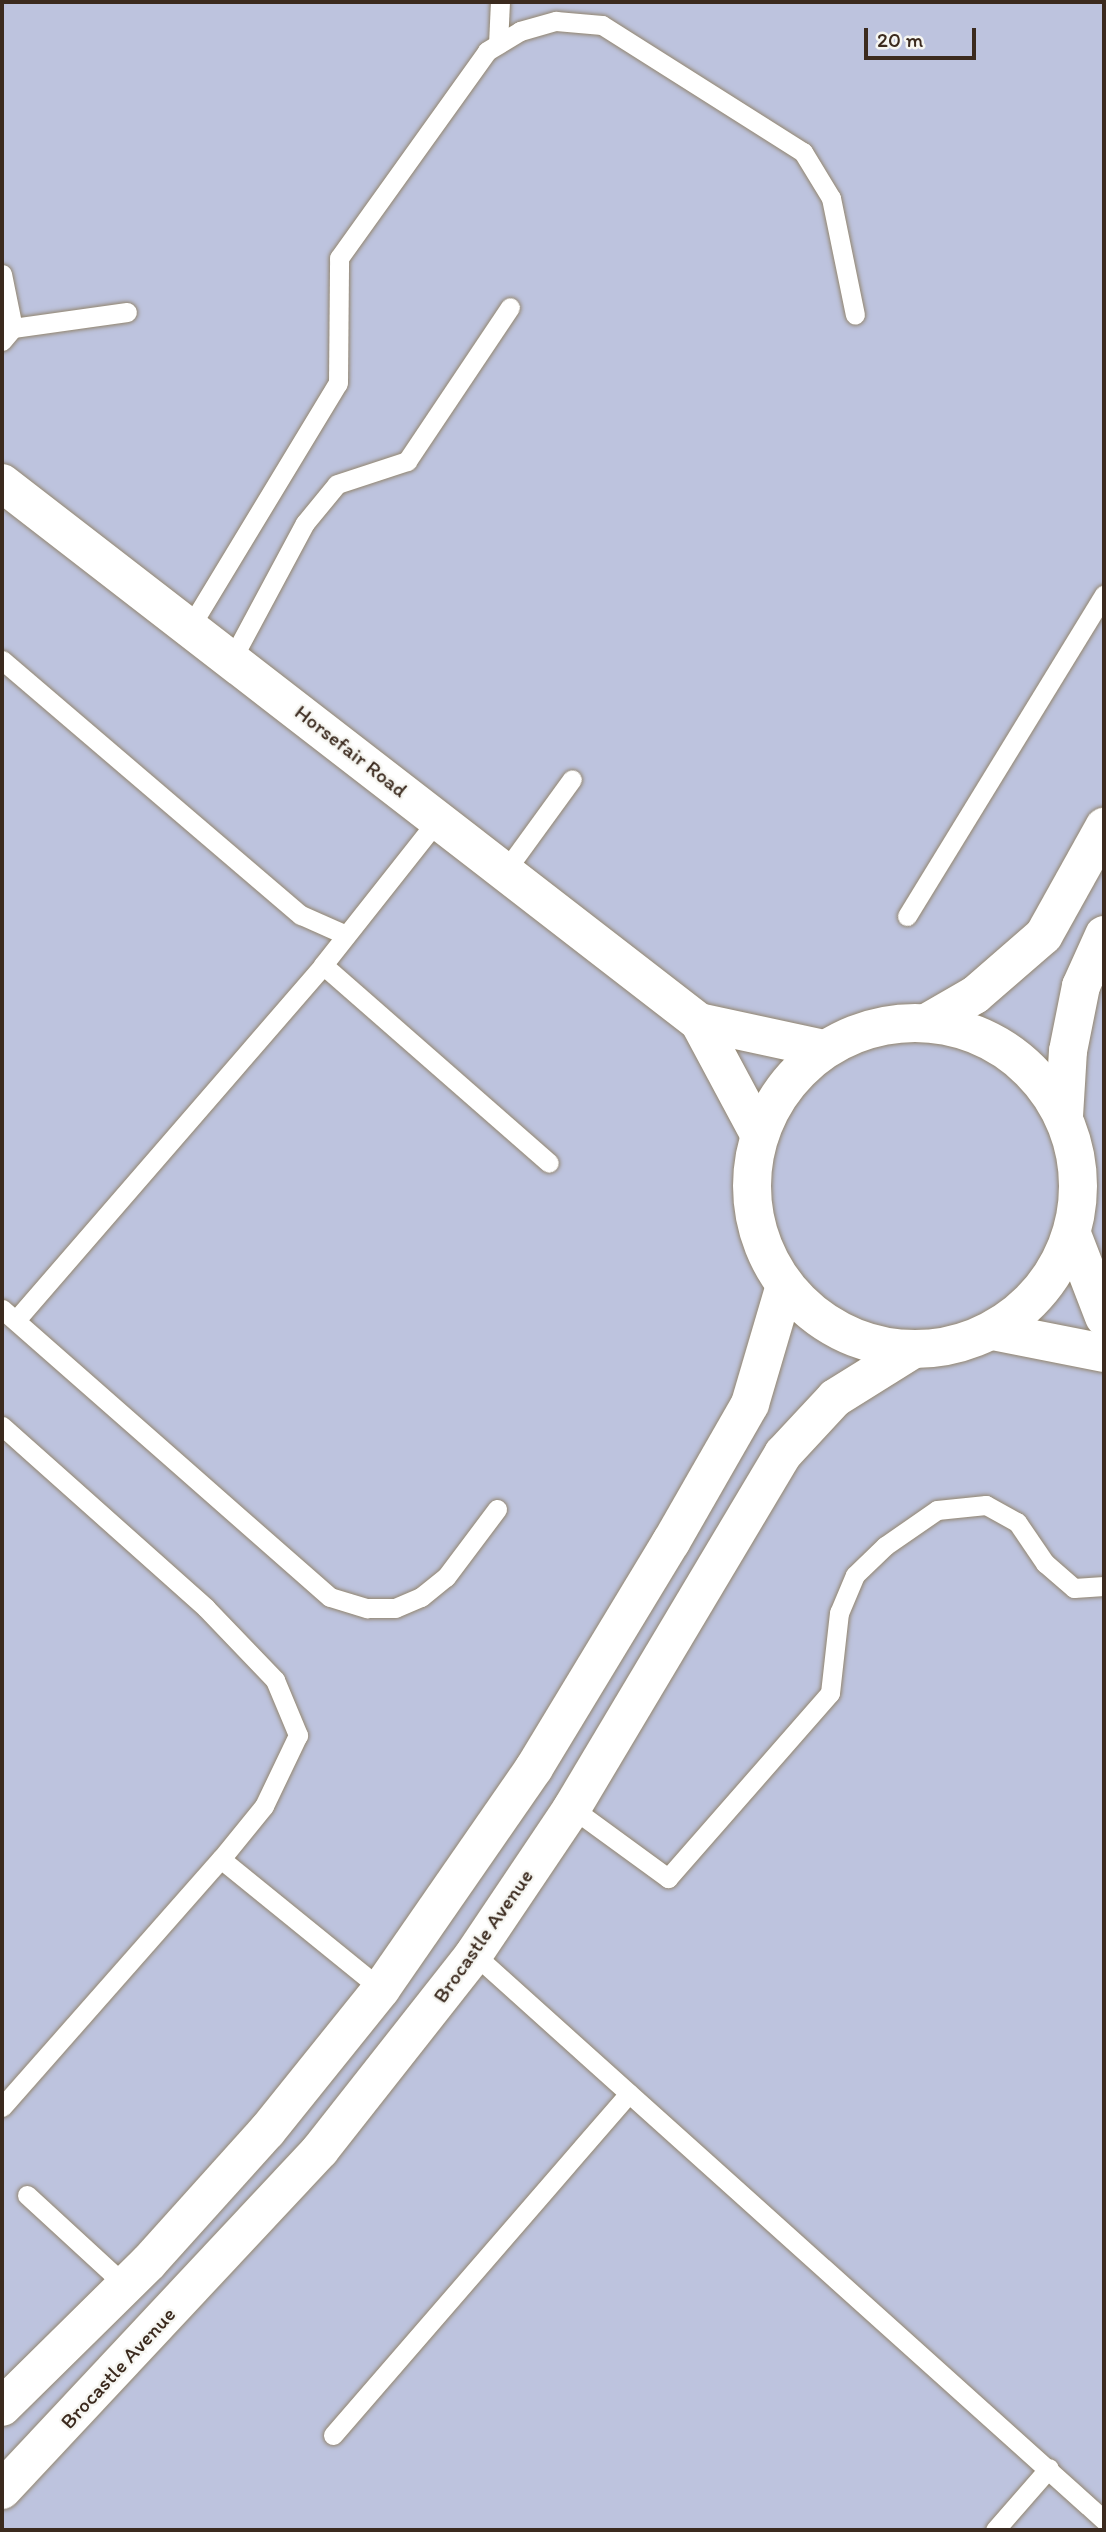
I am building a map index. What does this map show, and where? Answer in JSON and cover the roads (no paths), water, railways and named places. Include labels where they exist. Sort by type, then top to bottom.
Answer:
[{"type":"street","name":"Horsefair Road","points":[[2,482],[699,1022],[760,1135]]},
{"type":"street","points":[[928,1022],[985,987],[1044,935],[1104,827]]},
{"type":"street","points":[[1064,1116],[1040,1080],[1009,1051],[971,1031],[928,1022],[874,1027],[824,1049],[784,1087],[760,1135],[751,1173],[753,1213],[764,1251],[785,1285],[820,1320],[852,1336],[912,1350],[954,1346],[993,1331],[1027,1306],[1055,1273],[1072,1234],[1079,1194],[1077,1167],[1064,1116],[1068,1051],[1081,986],[1104,935]]},
{"type":"street","name":"Horsefair Road","points":[[699,1022],[824,1049]]},
{"type":"street","points":[[1072,1234],[1104,1317]]},
{"type":"street","points":[[2,2407],[125,2285],[267,2131],[381,1989],[534,1768],[671,1542],[750,1404],[785,1285]]},
{"type":"street","points":[[993,1331],[1104,1353]]},
{"type":"street","name":"Brocastle Avenue","points":[[13,2479],[320,2150],[474,1954],[572,1808],[783,1454],[835,1398],[912,1350]]},
{"type":"lane","points":[[498,44],[500,2]]},
{"type":"lane","points":[[190,627],[338,383],[339,258],[487,51],[520,31],[556,21],[602,25],[803,152],[831,198],[855,315]]},
{"type":"lane","points":[[2,274],[8,288],[7,334],[127,312]]},
{"type":"lane","points":[[232,659],[305,523],[337,484],[407,461],[510,307]]},
{"type":"lane","points":[[907,916],[1097,624],[1104,595]]},
{"type":"lane","points":[[2,660],[300,915],[346,935]]},
{"type":"lane","points":[[506,870],[572,779]]},
{"type":"lane","points":[[439,818],[323,965],[9,1314],[120,1417],[330,1597],[367,1608],[395,1608],[421,1597],[446,1577],[497,1509]]},
{"type":"lane","points":[[323,965],[550,1163]]},
{"type":"lane","points":[[2,1426],[206,1608],[275,1679],[298,1735],[264,1806],[221,1859],[2,2108]]},
{"type":"lane","points":[[572,1808],[668,1878],[830,1693],[839,1613],[855,1575],[885,1546],[937,1510],[986,1506],[1017,1522],[1045,1563],[1074,1588],[1104,1586]]},
{"type":"lane","points":[[221,1859],[381,1989]]},
{"type":"lane","points":[[474,1954],[1104,2520]]},
{"type":"lane","points":[[333,2435],[629,2093]]},
{"type":"lane","points":[[27,2195],[125,2285]]},
{"type":"lane","points":[[995,2530],[1049,2468]]}]
